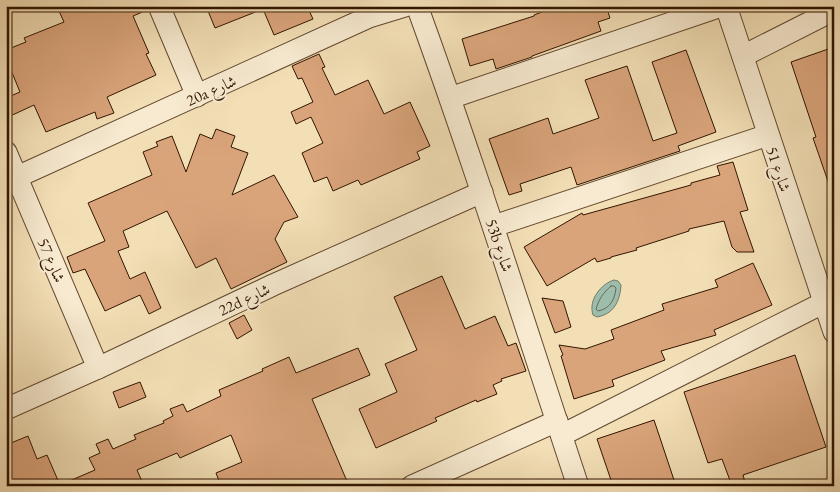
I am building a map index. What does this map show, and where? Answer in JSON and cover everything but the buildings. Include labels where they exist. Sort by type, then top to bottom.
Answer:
[{"type":"street","points":[[160,6],[197,96]]},
{"type":"street","name":"20a شارع","points":[[17,177],[369,17],[405,6]]},
{"type":"street","name":"53b شارع","points":[[417,6],[494,226],[578,486]]},
{"type":"street","points":[[450,98],[721,6]]},
{"type":"street","name":"شارع 51","points":[[726,6],[833,328]]},
{"type":"street","points":[[743,56],[834,10]]},
{"type":"street","points":[[494,226],[768,135]]},
{"type":"street","name":"شارع 57","points":[[6,152],[98,368]]},
{"type":"street","name":"22d شارع","points":[[6,409],[98,368],[273,285],[482,192]]},
{"type":"street","points":[[412,486],[559,428],[824,303]]},
{"type":"water","points":[[614,280],[618,281],[621,285],[615,306],[608,313],[597,317],[593,315],[592,304],[597,293]]}]
